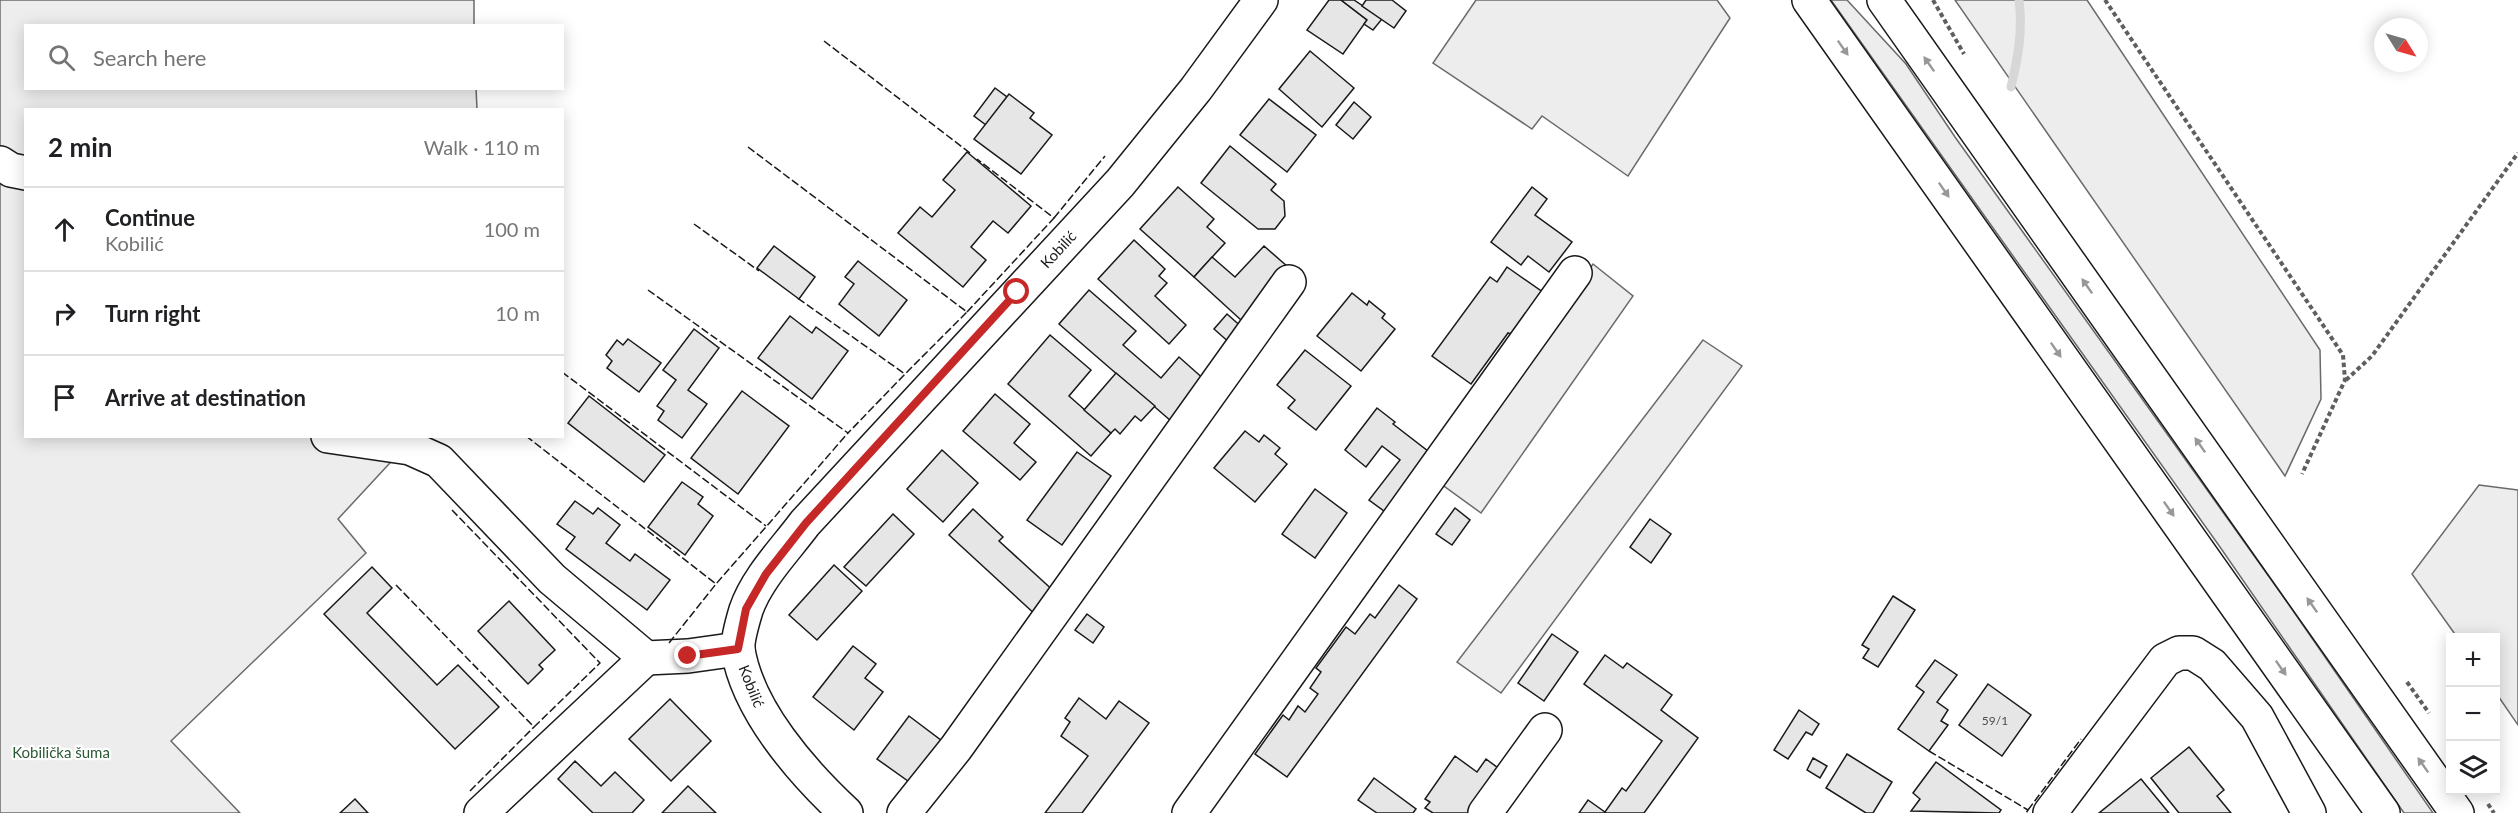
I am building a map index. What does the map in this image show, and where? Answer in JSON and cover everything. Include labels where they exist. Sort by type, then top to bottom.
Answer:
[{"type":"main road","name":"Kobilić","points":[[846,813],[818,787],[769,724],[751,689],[738,649],[746,609],[766,574],[806,523],[1120,183],[1196,89],[1261,0]]},
{"type":"main road","points":[[1809,0],[2383,813]]},
{"type":"main road","points":[[1884,0],[2457,813]]},
{"type":"main road","points":[[0,163],[11,170],[24,173]]},
{"type":"main road","points":[[1189,813],[1575,273]]},
{"type":"main road","points":[[904,813],[956,748],[1289,282]]},
{"type":"main road","points":[[342,438],[410,448],[439,461],[552,579],[646,658]]},
{"type":"main road","points":[[481,813],[646,658],[688,656],[738,649]]},
{"type":"main road","points":[[2050,813],[2165,660],[2180,653],[2193,653],[2212,664],[2257,717],[2309,813]]},
{"type":"main road","points":[[1485,813],[1545,730]]},
{"type":"path","points":[[2105,0],[2343,355],[2345,380]]},
{"type":"path","points":[[2302,474],[2345,380],[2372,356],[2518,153]]},
{"type":"shaded area","points":[[0,0],[474,0],[474,24],[24,24],[24,90],[476,90],[477,108],[24,108],[24,438],[413,438],[338,519],[366,553],[171,741],[240,813],[0,813]]},
{"type":"shaded area","points":[[1476,0],[1717,0],[1730,18],[1628,176],[1542,116],[1532,129],[1433,63]]},
{"type":"shaded area","points":[[1831,0],[1847,0],[1906,64],[1955,137],[2280,592],[2433,813],[2404,813],[2220,547]]},
{"type":"shaded area","points":[[1955,0],[2087,0],[2320,350],[2321,399],[2285,476]]},
{"type":"shaded area","points":[[1593,264],[1633,296],[1481,513],[1437,481]]},
{"type":"shaded area","points":[[1703,340],[1742,366],[1501,693],[1457,662]]},
{"type":"shaded area","points":[[2479,485],[2518,490],[2518,725],[2500,699],[2500,633],[2454,633],[2412,574]]},
{"type":"building","points":[[1329,0],[1341,0],[1367,20],[1343,54],[1307,30]]},
{"type":"building","points":[[1341,0],[1354,0],[1382,19],[1373,30],[1364,24],[1367,20]]},
{"type":"building","points":[[1366,0],[1392,0],[1406,11],[1394,28],[1362,6]]},
{"type":"building","points":[[1310,51],[1354,88],[1322,127],[1279,89]]},
{"type":"building","points":[[995,88],[1007,97],[986,125],[974,116]]},
{"type":"building","points":[[1009,94],[1034,113],[1030,118],[1052,135],[1021,174],[974,139]]},
{"type":"building","points":[[1269,99],[1316,135],[1287,172],[1240,135]]},
{"type":"building","points":[[1354,102],[1371,117],[1353,139],[1336,125]]},
{"type":"building","points":[[1230,146],[1276,184],[1271,190],[1284,201],[1285,216],[1275,229],[1258,229],[1201,183]]},
{"type":"building","points":[[967,152],[1031,206],[1008,233],[993,221],[971,247],[986,260],[963,287],[898,233],[920,207],[932,217],[955,190],[943,180]]},
{"type":"building","points":[[1178,187],[1214,219],[1207,227],[1225,243],[1194,277],[1140,229]]},
{"type":"building","points":[[1532,187],[1547,199],[1535,215],[1572,242],[1549,272],[1528,256],[1521,265],[1491,242]]},
{"type":"building","points":[[1134,240],[1165,269],[1159,276],[1167,283],[1155,296],[1186,325],[1169,344],[1098,279]]},
{"type":"building","points":[[774,246],[815,277],[799,299],[757,268]]},
{"type":"building","points":[[1264,246],[1288,267],[1241,320],[1194,277],[1212,257],[1235,277]]},
{"type":"building","points":[[858,261],[907,300],[879,336],[839,304],[854,284],[845,277]]},
{"type":"building","points":[[1507,267],[1547,295],[1529,320],[1524,316],[1511,334],[1508,333],[1471,384],[1432,356],[1490,277],[1497,282]]},
{"type":"building","points":[[1089,290],[1136,331],[1123,345],[1161,378],[1179,357],[1206,381],[1171,421],[1059,324]]},
{"type":"building","points":[[1352,293],[1367,305],[1369,301],[1385,314],[1382,318],[1395,329],[1361,371],[1317,336]]},
{"type":"building","points":[[1227,314],[1244,329],[1231,344],[1214,329]]},
{"type":"building","points":[[790,316],[812,333],[816,327],[848,351],[812,399],[758,358]]},
{"type":"building","points":[[694,329],[719,348],[688,390],[707,404],[682,438],[658,420],[664,411],[657,406],[676,380],[663,370]]},
{"type":"building","points":[[1050,335],[1091,370],[1069,396],[1111,433],[1091,456],[1008,384]]},
{"type":"building","points":[[628,339],[661,363],[639,392],[607,368],[612,361],[606,355],[617,340],[623,345]]},
{"type":"building","points":[[1305,350],[1351,386],[1316,430],[1288,408],[1295,400],[1277,385]]},
{"type":"building","points":[[1116,373],[1155,406],[1141,421],[1135,416],[1120,434],[1115,429],[1111,433],[1084,410]]},
{"type":"building","points":[[742,391],[789,426],[738,494],[691,458]]},
{"type":"building","points":[[995,394],[1030,424],[1014,443],[1036,462],[1020,480],[963,431]]},
{"type":"building","points":[[589,396],[665,455],[644,482],[568,423]]},
{"type":"building","points":[[1377,408],[1395,422],[1393,424],[1433,455],[1388,514],[1369,500],[1400,460],[1382,446],[1366,467],[1345,450]]},
{"type":"building","points":[[1245,431],[1259,442],[1264,435],[1280,448],[1275,454],[1287,464],[1255,502],[1214,468]]},
{"type":"building","points":[[942,450],[978,483],[943,522],[907,489]]},
{"type":"building","points":[[1077,452],[1111,476],[1062,545],[1027,520]]},
{"type":"building","points":[[682,482],[703,497],[698,504],[713,516],[685,555],[648,527]]},
{"type":"building","points":[[1315,489],[1347,513],[1315,558],[1282,534]]},
{"type":"building","points":[[575,501],[593,514],[598,508],[620,525],[606,543],[630,561],[635,554],[670,580],[647,610],[566,549],[575,537],[557,524]]},
{"type":"building","points":[[1455,508],[1470,520],[1452,545],[1436,534]]},
{"type":"building","points":[[973,509],[1003,537],[999,541],[1057,594],[1037,616],[949,535]]},
{"type":"building","points":[[893,514],[914,534],[866,586],[844,567]]},
{"type":"building","points":[[1650,519],[1671,534],[1651,563],[1630,547]]},
{"type":"building","points":[[834,565],[862,591],[817,640],[789,615]]},
{"type":"building","points":[[372,567],[392,588],[367,613],[437,685],[458,665],[499,707],[455,749],[324,614]]},
{"type":"building","points":[[1399,585],[1417,599],[1287,777],[1255,754],[1283,715],[1289,720],[1298,706],[1305,712],[1318,694],[1310,688],[1321,672],[1316,668],[1346,627],[1355,634],[1370,614],[1375,618]]},
{"type":"building","points":[[1893,596],[1915,610],[1878,667],[1863,658],[1869,649],[1862,645]]},
{"type":"building","points":[[509,601],[555,650],[539,665],[543,669],[528,684],[478,631]]},
{"type":"building","points":[[1087,614],[1104,627],[1093,643],[1075,630]]},
{"type":"building","points":[[1552,634],[1578,652],[1544,701],[1518,683]]},
{"type":"building","points":[[853,646],[876,664],[865,678],[883,692],[854,730],[813,697]]},
{"type":"building","points":[[1605,655],[1623,668],[1627,663],[1672,695],[1661,710],[1698,738],[1644,813],[1579,813],[1588,800],[1605,812],[1622,788],[1626,791],[1662,741],[1584,684]]},
{"type":"building","points":[[1935,660],[1957,675],[1937,702],[1948,710],[1941,721],[1948,725],[1929,751],[1898,729],[1924,692],[1916,686]]},
{"type":"building","points":[[1988,684],[2031,715],[2002,756],[1959,725]]},
{"type":"building","points":[[1079,698],[1106,719],[1119,701],[1149,723],[1082,813],[1045,813],[1088,756],[1061,736],[1070,722],[1065,718]]},
{"type":"building","points":[[670,699],[711,741],[671,781],[629,739]]},
{"type":"building","points":[[1799,710],[1819,724],[1812,735],[1806,732],[1788,759],[1774,750]]},
{"type":"building","points":[[909,716],[946,744],[915,786],[877,759]]},
{"type":"building","points":[[2189,747],[2224,790],[2217,796],[2231,813],[2179,813],[2151,778]]},
{"type":"building","points":[[1847,754],[1892,782],[1873,813],[1866,813],[1826,788]]},
{"type":"building","points":[[1455,756],[1477,772],[1486,759],[1505,773],[1476,813],[1433,813],[1425,808],[1430,802],[1425,799]]},
{"type":"building","points":[[1813,758],[1827,766],[1820,778],[1807,770]]},
{"type":"building","points":[[575,761],[601,786],[615,772],[644,800],[632,813],[593,813],[558,779]]},
{"type":"building","points":[[1936,762],[2001,810],[1999,813],[1911,811],[1920,799],[1913,793]]},
{"type":"building","points":[[1374,778],[1416,809],[1413,813],[1377,813],[1358,800]]},
{"type":"building","points":[[2141,779],[2169,813],[2099,813]]},
{"type":"building","points":[[688,786],[716,813],[662,813]]},
{"type":"building","points":[[355,799],[368,813],[340,813]]},
{"type":"waterway","points":[[2011,87],[2019,44],[2019,0]]},
{"type":"fence","points":[[824,41],[970,153]]},
{"type":"fence","points":[[748,147],[967,312],[905,374]]},
{"type":"fence","points":[[1054,218],[1105,156]]},
{"type":"fence","points":[[967,312],[1054,218],[977,159]]},
{"type":"fence","points":[[694,224],[759,271]]},
{"type":"fence","points":[[648,290],[848,433],[905,374],[796,297]]},
{"type":"fence","points":[[564,374],[766,526]]},
{"type":"fence","points":[[529,438],[716,584],[848,433]]},
{"type":"fence","points":[[396,585],[534,727],[600,663],[452,510]]},
{"type":"fence","points":[[669,643],[716,584]]},
{"type":"fence","points":[[470,791],[534,727]]},
{"type":"fence","points":[[2028,810],[2081,739]]},
{"type":"fence","points":[[1929,751],[2028,810],[2026,813]]},
{"type":"route","points":[[688,656],[738,649],[746,609],[766,574],[806,523],[1017,292]]},
{"type":"park label","name":"Kobilička šuma","points":[[61,752]]}]
